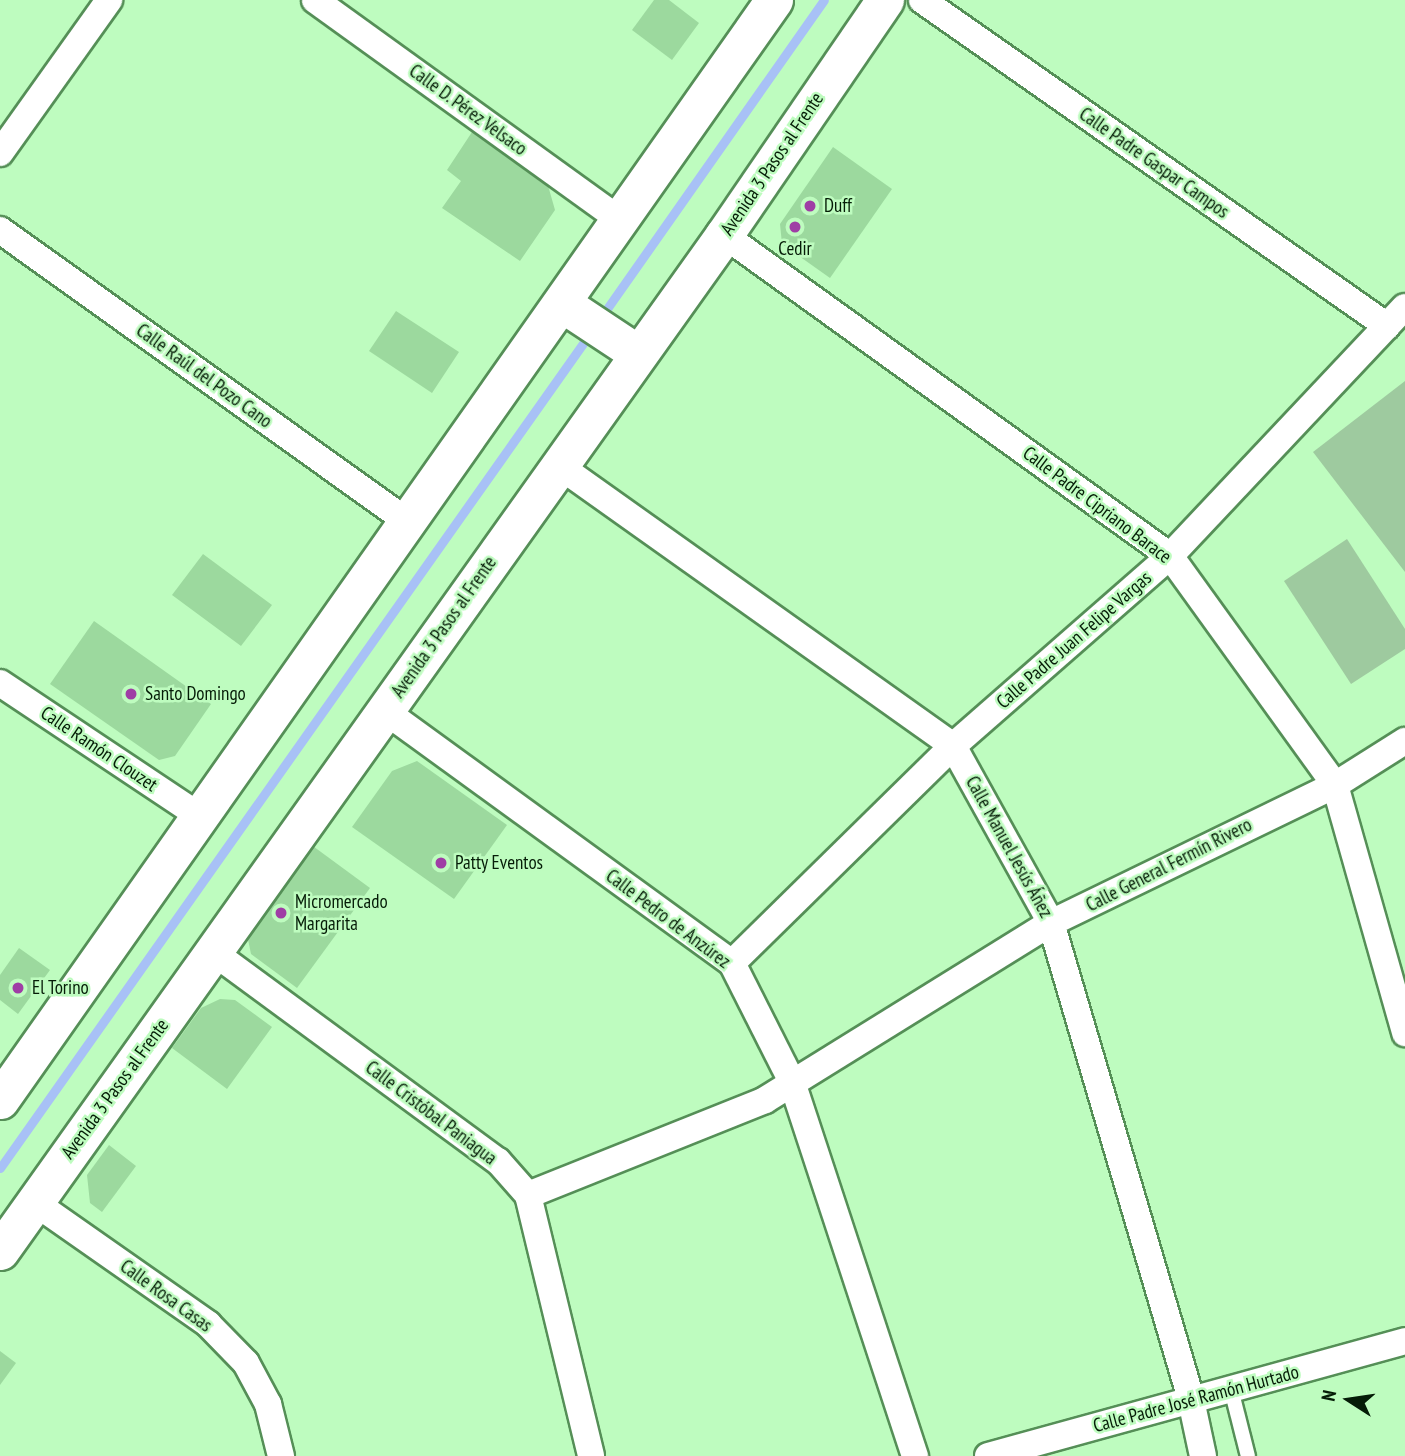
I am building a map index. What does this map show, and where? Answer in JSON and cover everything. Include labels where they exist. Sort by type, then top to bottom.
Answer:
[{"type":"main road","points":[[6,1080],[408,522],[572,309],[620,220],[774,0]]},
{"type":"main road","name":"Avenida 3 Pasos al Frente","points":[[0,1251],[558,464],[627,346],[724,235],[885,0]]},
{"type":"main road","points":[[572,309],[627,346]]},
{"type":"street","points":[[0,153],[110,0]]},
{"type":"street","name":"Calle D. Pérez Velsaco","points":[[316,0],[620,220]]},
{"type":"street","name":"Calle Padre Gaspar Campos","points":[[922,0],[1387,326]]},
{"type":"street","name":"Calle Raúl del Pozo Cano","points":[[0,230],[408,522]]},
{"type":"street","name":"Calle Padre Cipriano Barace","points":[[724,235],[1170,556],[1335,785],[1405,1033]]},
{"type":"street","name":"Calle Padre Juan Felipe Vargas","points":[[732,963],[953,746],[1170,556],[1405,307]]},
{"type":"street","name":"Calle Manuel Jesús Áñez","points":[[558,464],[953,746],[1051,923],[1191,1400],[1203,1456]]},
{"type":"street","name":"Calle Ramón Clouzet","points":[[0,682],[198,815]]},
{"type":"street","name":"Calle Pedro de Anzúrez","points":[[385,711],[732,963],[792,1082],[915,1456]]},
{"type":"street","name":"Calle General Fermín Rivero","points":[[528,1195],[765,1100],[1051,923],[1335,785],[1405,741]]},
{"type":"street","name":"Calle Cristóbal Paniagua","points":[[213,952],[498,1161],[528,1195],[591,1456]]},
{"type":"street","name":"Calle Rosa Casas","points":[[34,1202],[208,1324],[236,1353],[268,1404],[281,1456]]},
{"type":"street","name":"Calle Padre José Ramón Hurtado","points":[[988,1456],[1405,1341]]},
{"type":"lane","points":[[1231,1389],[1248,1456]]},
{"type":"green space","points":[[1405,381],[1405,572],[1313,452]]},
{"type":"green space","points":[[1347,539],[1405,629],[1405,649],[1351,684],[1284,581]]},
{"type":"building","points":[[654,0],[669,0],[699,23],[672,60],[632,30]]},
{"type":"building","points":[[472,132],[547,182],[555,210],[520,261],[442,208],[461,181],[447,170]]},
{"type":"building","points":[[833,147],[892,189],[830,278],[782,244],[780,224]]},
{"type":"building","points":[[396,311],[459,352],[432,393],[369,351]]},
{"type":"building","points":[[203,554],[272,605],[241,646],[172,595]]},
{"type":"building","name":"Santo Domingo","points":[[94,621],[211,704],[175,756],[159,760],[50,684]]},
{"type":"building","name":"Patty Eventos","points":[[417,761],[507,825],[454,899],[352,827],[392,771]]},
{"type":"building","points":[[306,841],[370,888],[297,988],[251,954],[245,925]]},
{"type":"building","name":"El Torino","points":[[19,948],[50,970],[18,1014],[0,1000],[0,975]]},
{"type":"building","points":[[220,999],[235,1000],[272,1027],[227,1089],[172,1048],[201,1008]]},
{"type":"building","points":[[109,1145],[136,1166],[102,1212],[90,1203],[87,1175]]},
{"type":"building","points":[[0,1351],[16,1363],[0,1385]]},
{"type":"waterway","points":[[599,320],[824,0]]},
{"type":"waterway","points":[[0,1168],[591,332]]},
{"type":"place","name":"Duff","points":[[810,206]]},
{"type":"place","name":"Cedir","points":[[795,227]]},
{"type":"place","name":"Santo Domingo","points":[[131,694]]},
{"type":"place","name":"Patty Eventos","points":[[441,863]]},
{"type":"place","name":"Micromercado Margarita","points":[[281,913]]},
{"type":"place","name":"El Torino","points":[[18,988]]}]
